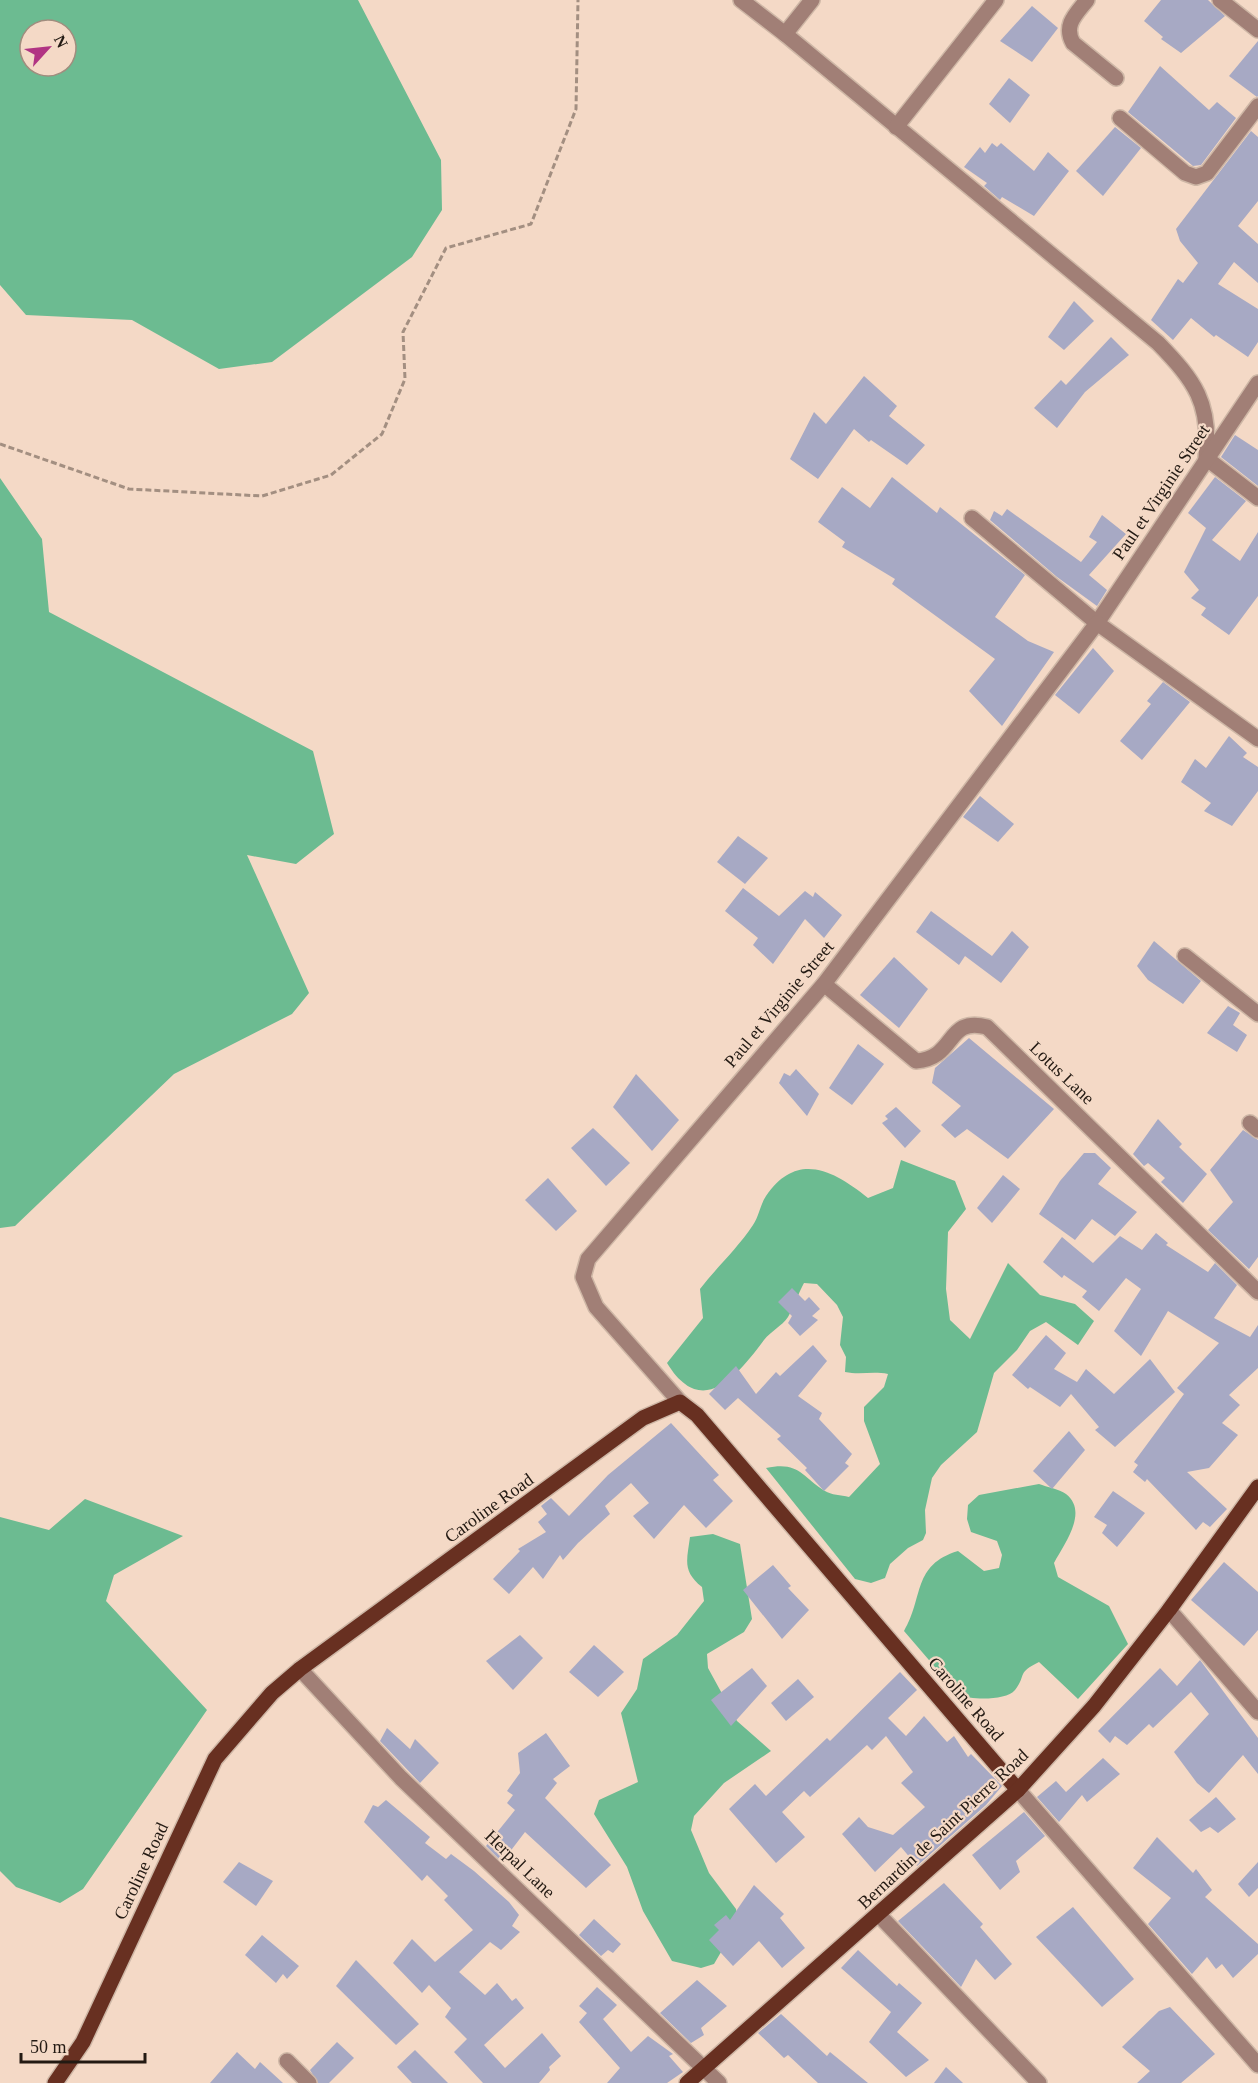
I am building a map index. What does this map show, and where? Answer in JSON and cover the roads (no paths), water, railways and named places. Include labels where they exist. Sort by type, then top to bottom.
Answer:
[{"type":"main road","name":"Caroline Road","points":[[55,2083],[83,2042],[215,1759],[272,1693],[300,1669],[644,1418],[680,1402],[698,1415],[1018,1790]]},
{"type":"main road","name":"Bernardin de Saint Pierre Road","points":[[687,2083],[1018,1790],[1094,1706],[1169,1610],[1258,1487]]},
{"type":"street","points":[[741,0],[1158,343],[1187,373],[1201,399],[1209,431],[1206,458],[1258,498]]},
{"type":"street","points":[[785,34],[812,0]]},
{"type":"street","points":[[896,127],[996,0]]},
{"type":"street","points":[[1087,0],[1069,23],[1070,36],[1073,43],[1116,78]]},
{"type":"street","points":[[1220,0],[1258,30]]},
{"type":"street","points":[[1120,118],[1185,173],[1196,177],[1207,173],[1258,106]]},
{"type":"street","name":"Paul et Virginie Street","points":[[680,1402],[596,1307],[583,1277],[588,1259],[824,984],[1097,623],[1258,383]]},
{"type":"street","points":[[972,518],[1097,623],[1258,739]]},
{"type":"street","points":[[1185,956],[1258,1014]]},
{"type":"street","name":"Lotus Lane","points":[[824,984],[916,1061],[929,1060],[944,1050],[958,1028],[974,1023],[987,1027],[1258,1292]]},
{"type":"street","points":[[1169,1610],[1258,1712]]},
{"type":"street","name":"Herpal Lane","points":[[300,1669],[401,1778],[719,2083]]},
{"type":"street","points":[[1018,1790],[1258,2065]]},
{"type":"street","points":[[879,1915],[1040,2083]]},
{"type":"street","points":[[287,2061],[309,2083]]}]
